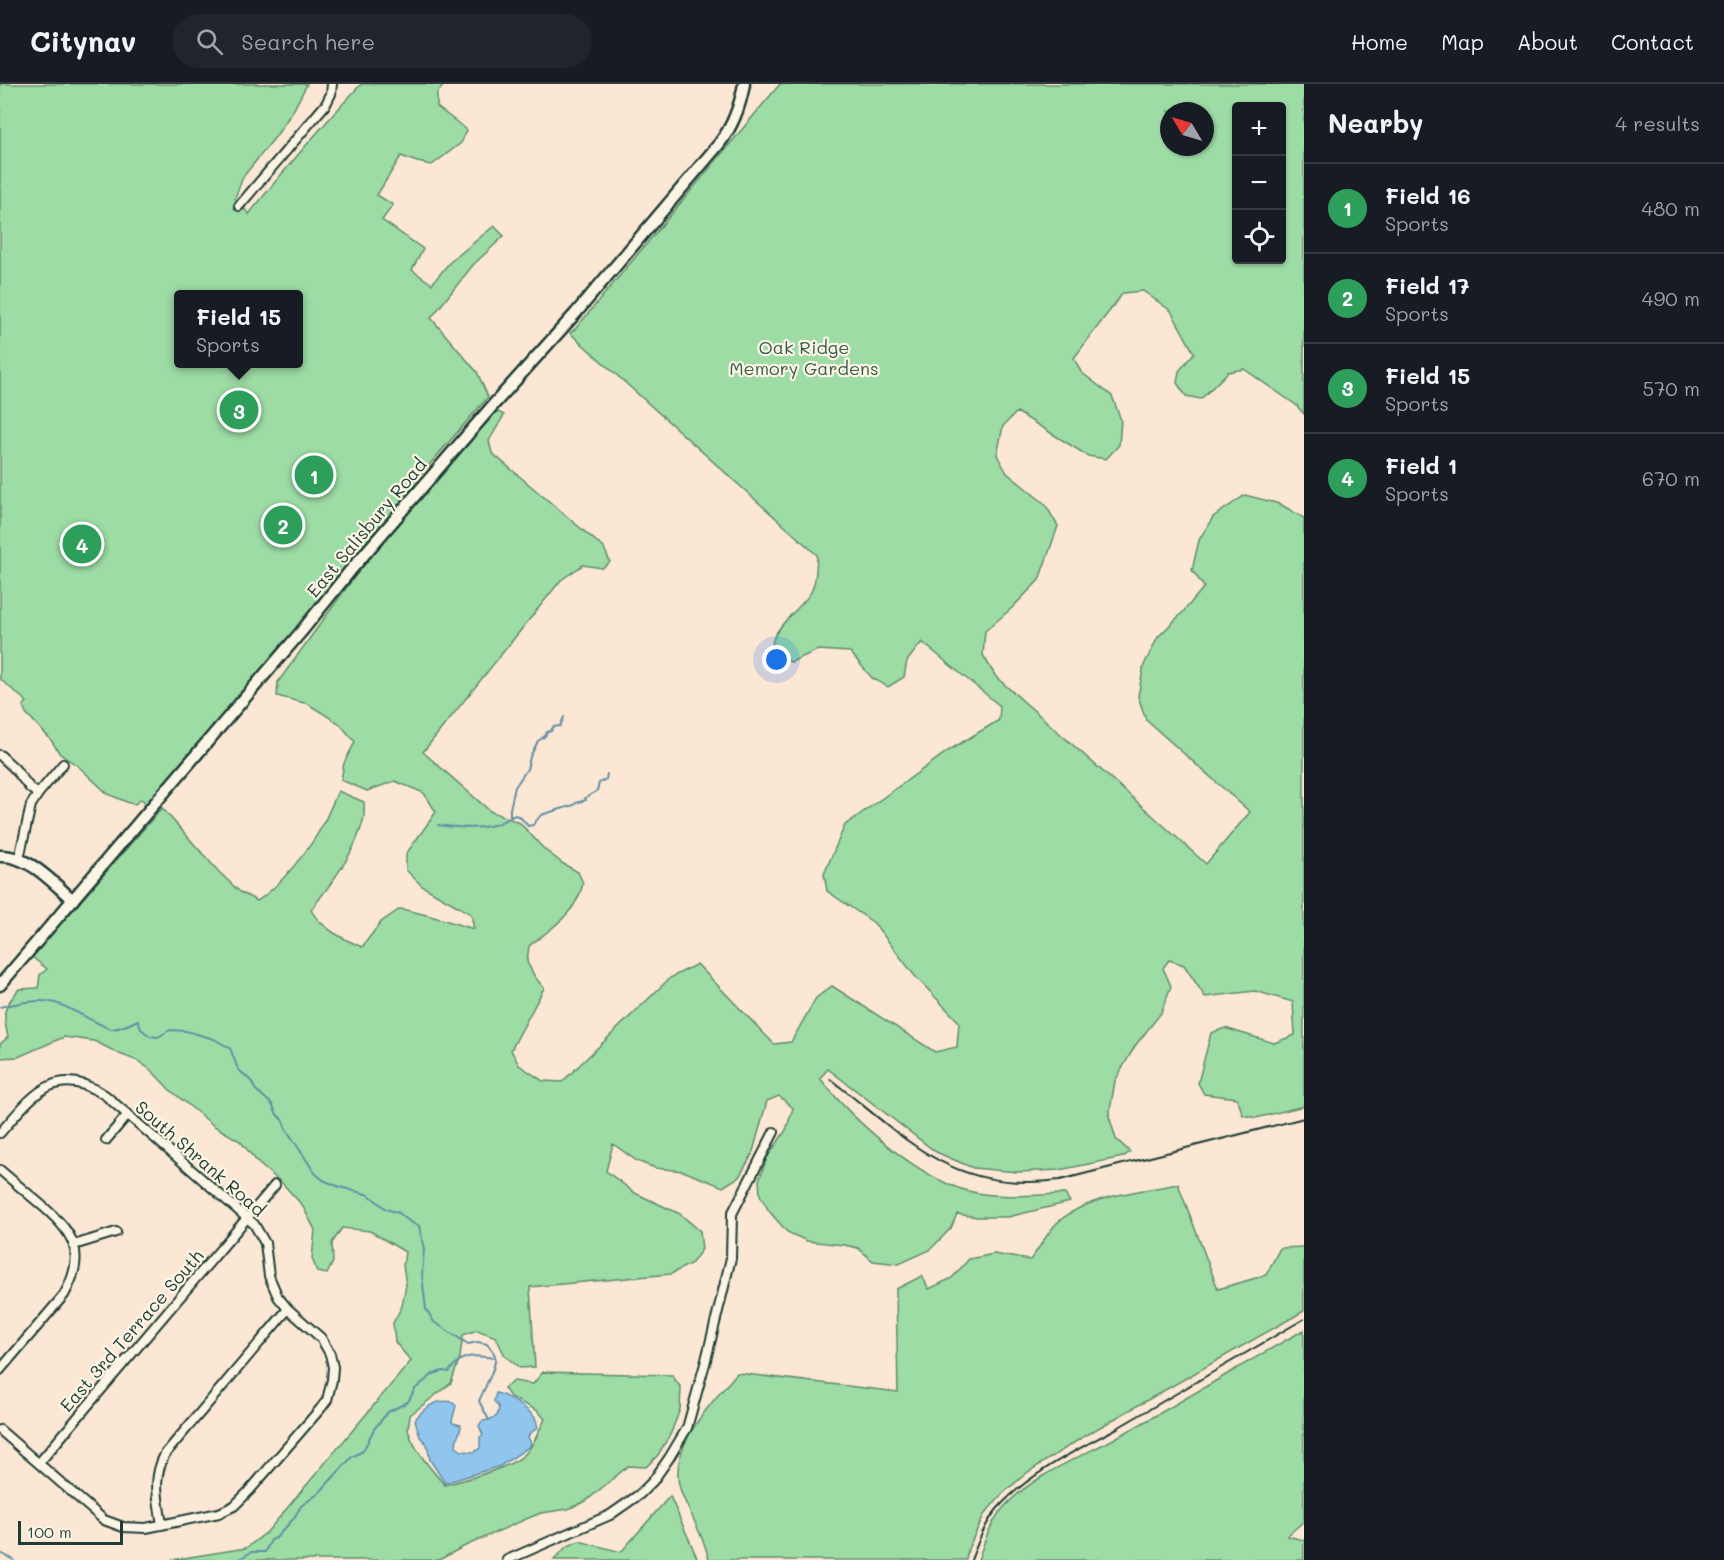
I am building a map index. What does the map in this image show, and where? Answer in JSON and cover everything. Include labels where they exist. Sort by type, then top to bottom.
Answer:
[{"type":"street","points":[[238,206],[326,104],[331,94],[332,84]]},
{"type":"street","name":"East Salisbury Road","points":[[0,985],[350,571],[494,404],[575,315],[719,144],[734,120],[744,84]]},
{"type":"street","points":[[0,755],[38,794]]},
{"type":"street","points":[[19,859],[31,806],[63,764]]},
{"type":"street","points":[[0,856],[19,859],[31,865],[73,900]]},
{"type":"street","name":"South Shrank Road","points":[[0,1133],[33,1095],[50,1086],[66,1082],[82,1084],[97,1090],[248,1218],[262,1235],[267,1250],[272,1285],[278,1297],[321,1338],[330,1354],[333,1367],[331,1390],[321,1408],[250,1490],[230,1509],[162,1525]]},
{"type":"street","points":[[106,1140],[128,1114]]},
{"type":"street","points":[[507,1560],[610,1515],[625,1506],[653,1481],[669,1458],[687,1428],[706,1360],[731,1258],[732,1214],[774,1132]]},
{"type":"street","points":[[0,1170],[59,1220],[68,1231],[76,1254],[76,1269],[64,1295],[0,1370]]},
{"type":"street","name":"East 3rd Terrace South","points":[[39,1463],[275,1185]]},
{"type":"street","points":[[74,1245],[116,1232]]},
{"type":"street","points":[[0,1430],[110,1523],[136,1529],[162,1525],[156,1486],[159,1467],[165,1454],[288,1309]]},
{"type":"green space","points":[[0,84],[307,84],[276,136],[243,177],[235,198],[249,214],[361,84],[445,84],[437,93],[437,107],[467,130],[461,143],[432,165],[401,156],[377,195],[393,205],[382,220],[423,249],[412,270],[432,284],[449,263],[494,226],[504,236],[473,265],[431,318],[477,372],[488,397],[416,480],[420,483],[147,804],[141,799],[135,804],[129,803],[108,794],[78,766],[60,754],[51,740],[26,713],[23,706],[27,702],[0,679]]},
{"type":"green space","name":"Oak Ridge Memory Gardens","points":[[780,84],[1304,84],[1304,414],[1296,405],[1244,369],[1228,372],[1201,399],[1186,396],[1177,383],[1179,371],[1194,353],[1171,311],[1143,291],[1123,293],[1074,358],[1081,372],[1112,396],[1121,420],[1119,445],[1106,459],[1088,456],[1017,412],[1003,426],[997,455],[1007,473],[1045,504],[1058,526],[1039,580],[1012,608],[985,631],[983,655],[996,677],[1206,864],[1250,812],[1146,720],[1138,696],[1144,665],[1158,637],[1204,587],[1192,570],[1199,540],[1213,517],[1245,495],[1280,504],[1304,518],[1304,1106],[1256,1118],[1243,1115],[1237,1098],[1204,1094],[1198,1083],[1211,1033],[1225,1028],[1274,1043],[1295,1035],[1293,1002],[1255,991],[1205,997],[1184,965],[1169,960],[1163,968],[1171,986],[1161,1013],[1135,1046],[1115,1081],[1109,1116],[1116,1139],[1130,1152],[1123,1157],[1059,1170],[1018,1172],[973,1168],[936,1152],[828,1069],[820,1078],[850,1112],[890,1148],[934,1177],[977,1193],[1010,1196],[1065,1194],[1070,1202],[1008,1217],[977,1217],[957,1214],[951,1228],[930,1250],[899,1264],[873,1261],[858,1248],[807,1241],[787,1232],[769,1211],[760,1195],[759,1180],[767,1158],[786,1130],[793,1108],[779,1096],[767,1101],[752,1155],[739,1177],[723,1187],[683,1171],[655,1168],[637,1161],[613,1144],[606,1171],[635,1193],[680,1214],[700,1231],[702,1249],[692,1263],[671,1274],[530,1287],[535,1367],[520,1368],[505,1356],[496,1337],[477,1330],[463,1335],[460,1357],[451,1383],[410,1415],[408,1429],[418,1451],[445,1485],[509,1464],[518,1460],[531,1447],[545,1419],[538,1411],[510,1397],[504,1388],[514,1381],[533,1384],[543,1372],[672,1375],[681,1388],[680,1409],[671,1433],[658,1455],[646,1467],[628,1466],[586,1501],[568,1509],[541,1513],[526,1519],[439,1560],[171,1560],[246,1548],[267,1532],[411,1361],[395,1342],[393,1323],[402,1306],[406,1285],[403,1265],[405,1252],[370,1231],[342,1228],[332,1243],[333,1262],[327,1274],[317,1272],[312,1258],[315,1230],[302,1205],[282,1183],[259,1164],[240,1141],[214,1126],[138,1061],[94,1041],[64,1037],[18,1057],[0,1058],[0,1044],[8,1037],[5,1011],[19,989],[38,988],[40,975],[47,969],[32,957],[162,808],[219,872],[240,892],[257,901],[284,877],[310,845],[324,822],[338,791],[364,802],[364,816],[348,857],[311,910],[315,916],[340,937],[362,947],[381,922],[400,909],[474,929],[471,914],[422,886],[406,870],[406,854],[436,812],[424,793],[395,781],[367,791],[341,780],[344,763],[355,742],[340,724],[308,704],[277,696],[278,682],[363,565],[494,410],[504,415],[489,441],[492,453],[604,548],[610,562],[602,568],[583,565],[561,580],[423,752],[490,811],[520,823],[544,849],[578,872],[583,883],[580,894],[569,911],[555,926],[529,946],[527,962],[544,988],[511,1050],[519,1065],[543,1081],[562,1082],[670,978],[697,964],[774,1044],[791,1042],[816,998],[832,986],[935,1052],[957,1047],[959,1022],[915,976],[874,923],[827,891],[824,874],[845,825],[948,751],[999,720],[1000,706],[922,642],[907,661],[904,677],[888,687],[872,678],[850,652],[818,650],[791,662],[778,655],[772,647],[774,638],[779,628],[811,592],[815,579],[817,555],[570,333]]},
{"type":"green space","points":[[1178,1184],[1218,1289],[1266,1275],[1280,1248],[1304,1247],[1304,1311],[1086,1435],[1028,1472],[1001,1495],[984,1515],[968,1549],[966,1560],[709,1560],[681,1492],[678,1475],[679,1459],[685,1443],[704,1412],[737,1373],[898,1392],[896,1289],[922,1276],[929,1289],[952,1278],[969,1259],[994,1254],[1030,1260],[1055,1225],[1081,1207],[1113,1196]]},
{"type":"green space","points":[[1304,1330],[1304,1521],[1287,1536],[1304,1540],[1304,1560],[978,1560],[988,1532],[999,1513],[1016,1495],[1044,1475],[1144,1422]]},
{"type":"green space","points":[[670,1496],[698,1560],[554,1560],[566,1547],[579,1541],[621,1552]]},
{"type":"water","points":[[496,1393],[517,1403],[537,1421],[538,1428],[528,1437],[531,1443],[529,1447],[500,1466],[445,1483],[430,1460],[427,1444],[420,1437],[415,1420],[431,1405],[446,1401],[452,1402],[456,1406],[452,1421],[461,1425],[456,1447],[462,1451],[474,1452],[480,1448],[480,1437],[483,1435],[479,1426],[482,1421],[497,1416],[499,1408],[494,1401]]},
{"type":"waterway","points":[[510,816],[515,787],[527,769],[538,741],[553,727],[560,726],[564,717]]},
{"type":"waterway","points":[[438,825],[466,828],[486,827],[515,815],[528,826],[533,825],[541,815],[586,800],[585,798],[597,791],[599,783],[606,779],[607,774]]},
{"type":"waterway","points":[[0,1007],[46,1001],[66,1007],[111,1029],[138,1020],[141,1029],[150,1036],[158,1037],[170,1030],[186,1031],[214,1039],[230,1048],[238,1069],[272,1104],[315,1173],[323,1180],[340,1187],[369,1195],[386,1209],[399,1213],[419,1226],[424,1249],[422,1275],[426,1309],[434,1322],[468,1344],[478,1342],[487,1344],[494,1354],[494,1365],[479,1401],[489,1420]]},
{"type":"waterway","points":[[238,1560],[251,1552],[265,1552],[271,1540],[276,1538],[294,1518],[301,1506],[319,1493],[352,1457],[363,1451],[374,1429],[388,1412],[408,1402],[415,1389],[433,1374],[449,1372],[458,1361],[464,1358],[481,1356],[494,1358]]},
{"type":"waterway","points":[[0,1553],[14,1560]]},
{"type":"railway","points":[[830,1079],[934,1158],[960,1170],[989,1179],[1022,1182],[1060,1180],[1304,1118]]},
{"type":"railway","points":[[971,1560],[993,1514],[1010,1495],[1039,1473],[1304,1319]]},
{"type":"place","name":"Field 15","points":[[239,410]]},
{"type":"place","name":"Field 16","points":[[314,475]]},
{"type":"place","name":"Field 17","points":[[283,525]]},
{"type":"place","name":"Field 1","points":[[82,544]]}]
